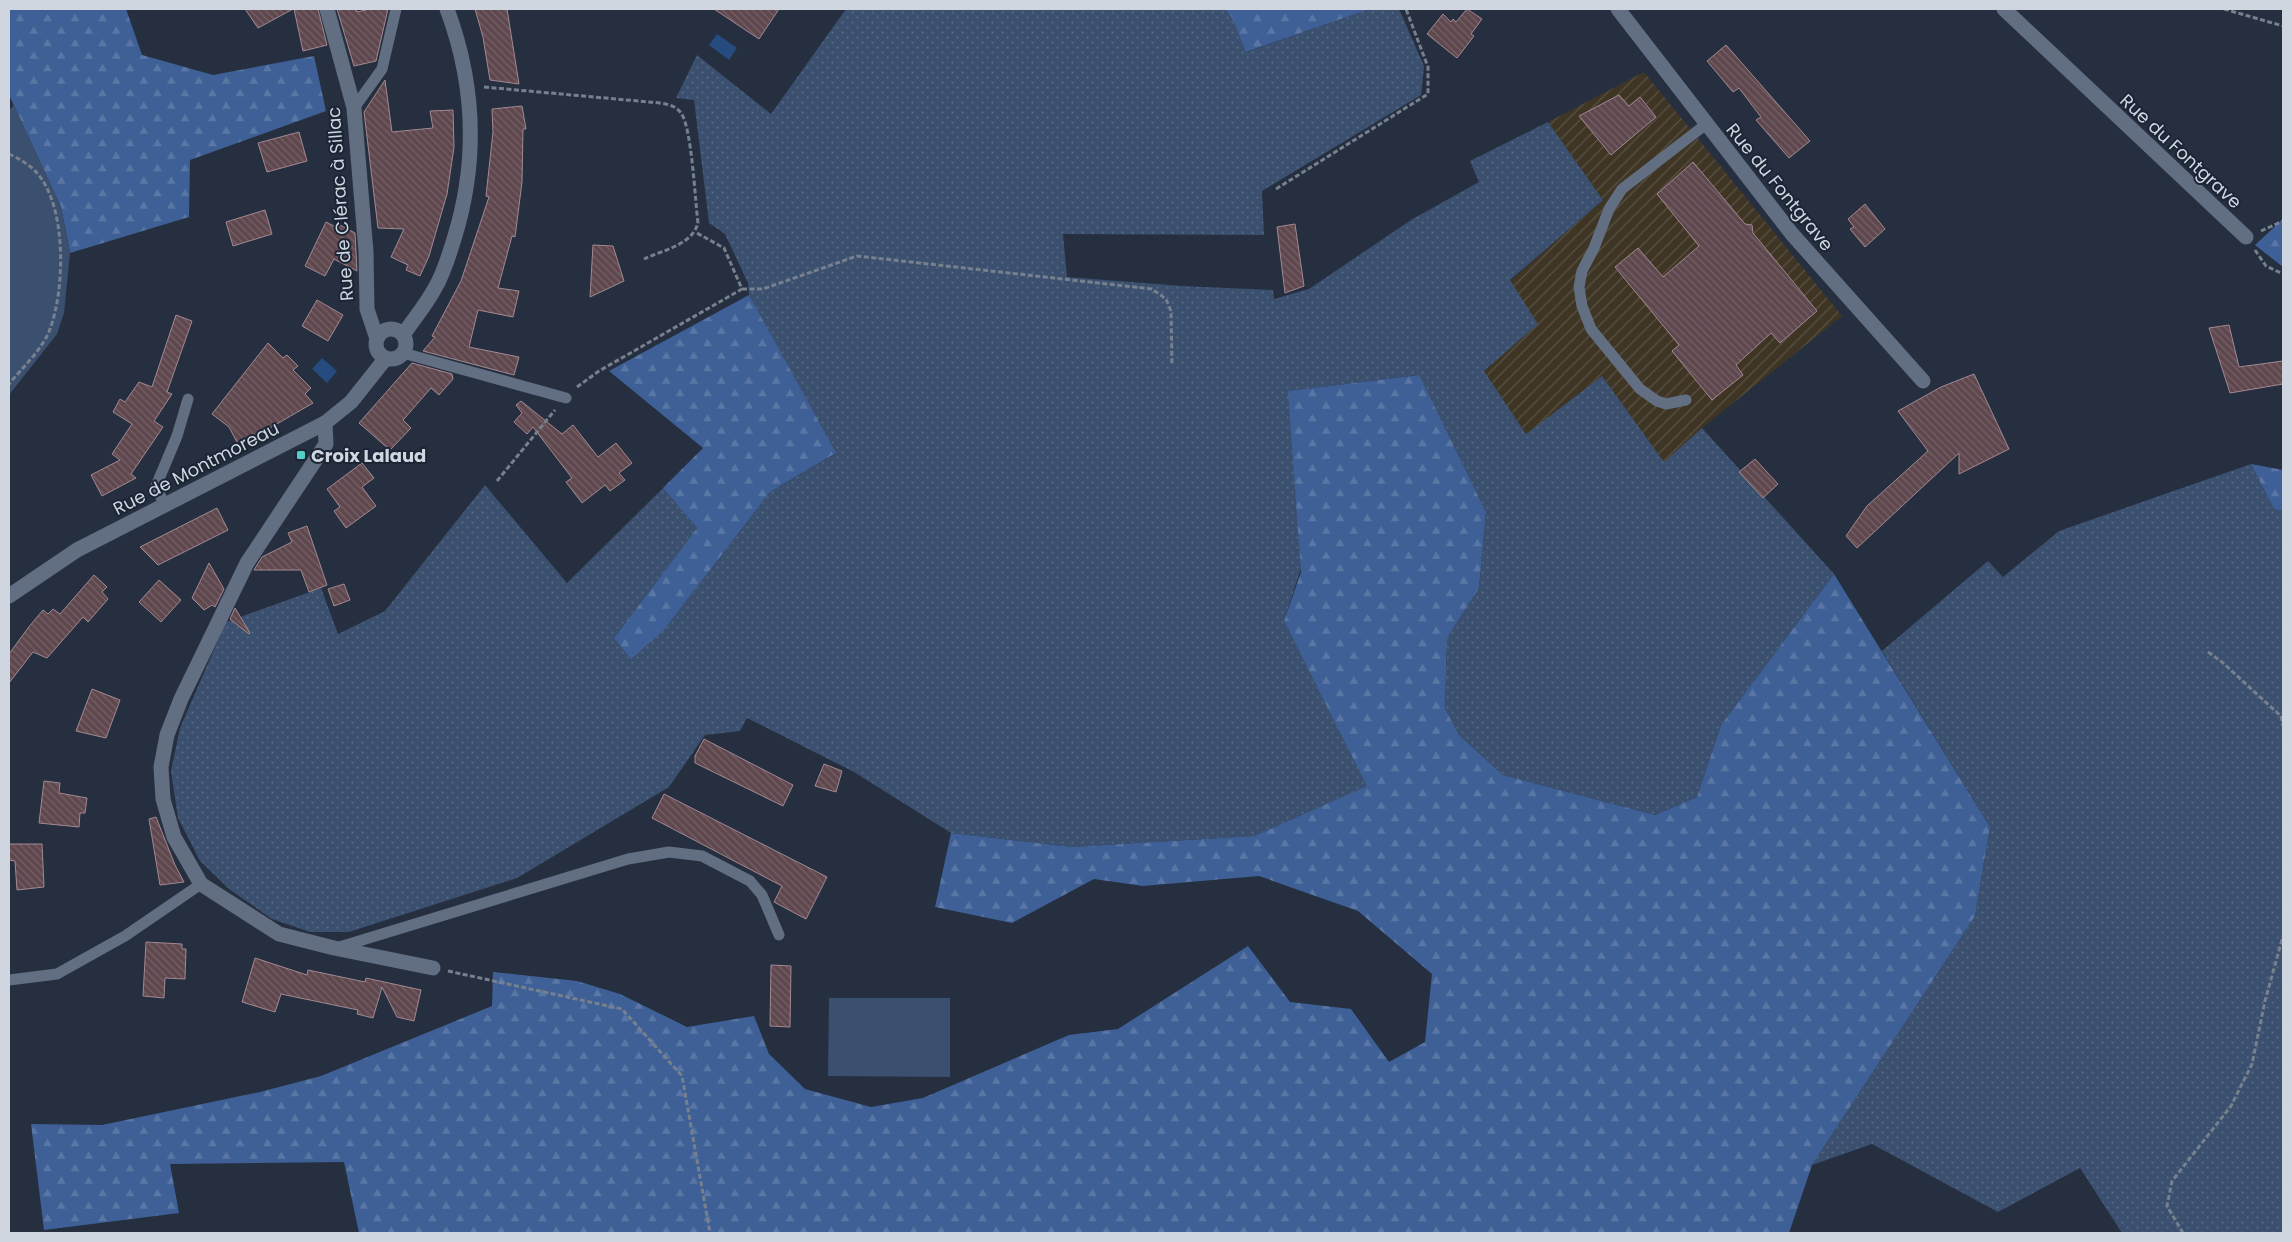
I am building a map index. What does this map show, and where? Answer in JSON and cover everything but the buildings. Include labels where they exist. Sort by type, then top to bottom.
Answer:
[{"type":"street","name":"Rue de Clérac à Sillac","points":[[327,9],[354,108],[366,252],[367,309],[377,339]]},
{"type":"street","points":[[403,335],[436,288],[449,258],[459,224],[470,166],[468,87],[464,62],[447,9]]},
{"type":"street","name":"Rue du Fontgrave","points":[[1618,9],[1705,125],[1792,234],[1922,381]]},
{"type":"street","name":"Rue du Fontgrave","points":[[2004,9],[2246,237]]},
{"type":"street","points":[[391,329],[403,335],[406,344],[403,353],[395,358],[386,358],[379,352],[377,339],[383,332],[391,329]]},
{"type":"street","name":"Rue de Montmoreau","points":[[9,596],[77,550],[325,423],[351,402],[386,358]]},
{"type":"street","points":[[325,423],[326,444],[247,563],[181,699],[167,735],[161,767],[162,800],[174,837],[201,884],[279,934],[334,948],[433,968]]},
{"type":"lane","points":[[354,108],[382,69],[396,9]]},
{"type":"lane","points":[[1686,400],[1666,404],[1657,401],[1640,389],[1591,329],[1582,306],[1578,287],[1582,271],[1594,248],[1609,209],[1622,189],[1705,125]]},
{"type":"lane","points":[[403,353],[566,398]]},
{"type":"lane","points":[[164,504],[156,486],[177,436],[188,399]]},
{"type":"lane","points":[[334,948],[628,859],[670,852],[702,856],[750,881],[762,895],[779,935]]},
{"type":"lane","points":[[9,980],[57,974],[125,936],[201,884]]},
{"type":"path","points":[[1276,189],[1428,94],[1428,67],[1406,9]]},
{"type":"path","points":[[2224,9],[2283,26]]},
{"type":"path","points":[[468,87],[487,87],[668,104],[681,112],[687,132],[698,223],[695,232],[686,240],[644,259]]},
{"type":"path","points":[[9,154],[37,173],[54,204],[59,237],[60,289],[50,330],[9,384]]},
{"type":"path","points":[[2283,221],[2246,237],[2266,266],[2283,274]]},
{"type":"path","points":[[695,232],[724,248],[742,289]]},
{"type":"path","points":[[497,481],[566,398],[599,371],[742,289],[763,289],[857,256],[1152,289],[1166,299],[1171,310],[1172,366]]},
{"type":"path","points":[[2208,652],[2222,662],[2282,716],[2283,726]]},
{"type":"path","points":[[2183,1233],[2167,1206],[2172,1181],[2231,1106],[2252,1064],[2265,1001],[2283,936]]},
{"type":"path","points":[[433,968],[622,1009],[682,1076],[710,1233]]},
{"type":"shaded area","points":[[846,9],[1225,9],[1232,18],[1247,52],[1370,9],[1399,9],[1424,66],[1421,95],[1262,191],[1264,235],[1063,234],[1067,277],[1182,286],[1273,290],[1274,299],[1309,289],[1411,220],[1479,182],[1470,161],[1548,122],[1603,200],[1510,280],[1538,324],[1484,371],[1526,434],[1602,376],[1664,462],[1702,428],[1834,574],[1721,725],[1697,797],[1655,815],[1503,775],[1459,735],[1445,708],[1447,638],[1479,588],[1486,512],[1418,375],[1289,391],[1301,568],[1284,621],[1368,786],[1254,836],[1072,847],[951,833],[854,772],[747,718],[740,731],[705,735],[669,787],[517,878],[349,932],[310,932],[272,919],[229,889],[200,861],[178,818],[171,771],[180,728],[226,622],[321,588],[338,634],[385,611],[485,485],[567,583],[663,488],[697,528],[614,638],[664,630],[770,492],[835,454],[749,295],[748,283],[725,234],[709,223],[694,100],[676,98],[697,55],[771,114]]},
{"type":"shaded area","points":[[717,34],[737,48],[729,60],[709,45]]},
{"type":"shaded area","points":[[1644,72],[1842,316],[1702,428],[1664,463],[1602,376],[1526,434],[1484,371],[1537,324],[1510,281],[1603,200],[1548,122]]},
{"type":"shaded area","points":[[14,105],[61,207],[70,253],[64,313],[57,334],[9,395],[9,110]]},
{"type":"shaded area","points":[[322,358],[337,371],[327,383],[312,369]]},
{"type":"shaded area","points":[[2251,464],[2274,509],[2283,511],[2283,1233],[2122,1233],[2080,1168],[1998,1212],[1872,1144],[1812,1165],[1975,916],[1990,827],[1882,651],[1988,561],[2003,577],[2059,531]]},
{"type":"shaded area","points":[[829,998],[950,998],[950,1077],[828,1076]]},
{"type":"green space","points":[[9,9],[126,9],[142,55],[213,75],[314,56],[326,111],[190,160],[189,217],[70,253],[61,207],[9,95]]},
{"type":"green space","points":[[1225,9],[1370,9],[1246,52],[1232,18]]},
{"type":"green space","points":[[2283,219],[2283,267],[2255,245]]},
{"type":"green space","points":[[749,295],[836,453],[770,492],[664,630],[631,659],[614,638],[697,528],[663,488],[703,448],[609,371]]},
{"type":"green space","points":[[1419,375],[1486,512],[1479,588],[1447,638],[1445,708],[1459,735],[1503,775],[1655,815],[1697,797],[1721,725],[1834,574],[1990,827],[1975,916],[1812,1165],[1789,1233],[359,1233],[344,1162],[170,1164],[179,1213],[44,1230],[31,1124],[102,1125],[260,1092],[321,1076],[492,1006],[493,972],[577,981],[620,994],[687,1027],[754,1016],[769,1054],[805,1089],[871,1107],[923,1098],[1069,1035],[1118,1029],[1248,946],[1290,1002],[1351,1009],[1389,1062],[1425,1042],[1432,974],[1358,911],[1259,876],[1143,886],[1094,879],[1012,923],[935,907],[951,833],[1072,847],[1254,836],[1367,786],[1284,621],[1301,572],[1288,391]]},
{"type":"green space","points":[[2251,464],[2283,470],[2283,511],[2274,509]]},
{"type":"place","name":"Croix Lalaud","points":[[301,455]]}]
